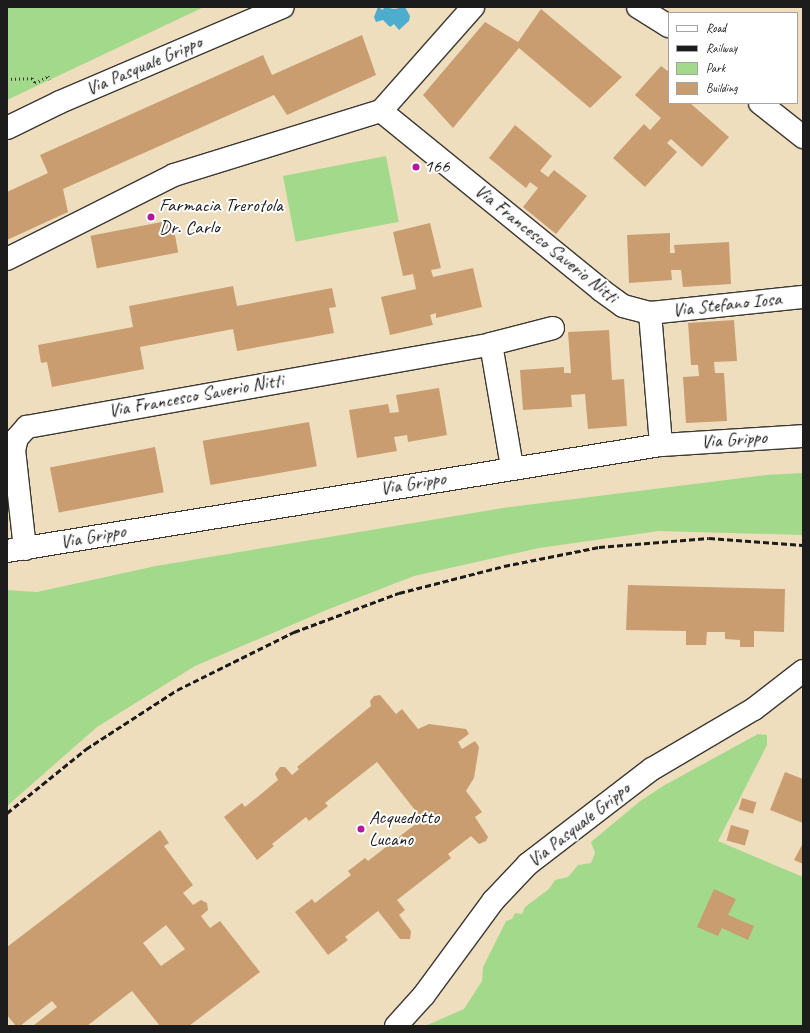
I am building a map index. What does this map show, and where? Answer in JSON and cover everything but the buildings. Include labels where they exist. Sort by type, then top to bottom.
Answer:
[{"type":"street","name":"Via Pasquale Grippo","points":[[7,128],[60,102],[283,7]]},
{"type":"street","points":[[7,259],[174,175],[381,111],[473,7]]},
{"type":"street","points":[[638,7],[668,25]]},
{"type":"street","points":[[761,104],[803,137]]},
{"type":"street","name":"Via Francesco Saverio Nitti","points":[[381,111],[601,290],[623,306],[650,313]]},
{"type":"street","name":"Via Stefano Iosa","points":[[650,313],[803,297]]},
{"type":"street","points":[[650,313],[662,445]]},
{"type":"street","name":"Via Francesco Saverio Nitti","points":[[16,550],[14,450],[17,438],[27,427],[491,344],[553,328]]},
{"type":"street","points":[[491,344],[512,467]]},
{"type":"street","name":"Via Grippo","points":[[16,550],[512,467],[662,445],[803,436]]},
{"type":"street","name":"Via Pasquale Grippo","points":[[396,1026],[424,995],[497,896],[528,864],[652,769],[754,710],[803,671]]},
{"type":"path","points":[[7,78],[32,78],[35,83],[48,76],[60,102]]},
{"type":"green space","points":[[7,7],[204,7],[7,100]]},
{"type":"green space","points":[[386,156],[399,222],[296,242],[283,176]]},
{"type":"green space","points":[[803,473],[803,535],[659,531],[539,548],[414,576],[329,609],[195,666],[97,727],[7,806],[7,590],[37,592],[156,566],[503,508],[766,475]]},
{"type":"green space","points":[[758,734],[767,735],[767,745],[718,841],[803,877],[803,1026],[425,1026],[464,1009],[482,981],[483,967],[506,921],[512,919],[515,913],[522,914],[525,907],[549,889],[555,880],[568,877],[578,865],[591,863],[595,853],[591,842],[639,802],[663,786]]},
{"type":"water","points":[[378,7],[383,10],[384,7],[394,9],[405,7],[410,16],[409,21],[399,30],[394,24],[390,27],[383,20],[376,22],[374,17]]},
{"type":"railway","points":[[7,813],[86,749],[177,690],[294,632],[399,593],[504,566],[599,547],[709,538],[803,545]]},
{"type":"place","name":"166","points":[[416,167]]},
{"type":"place","name":"Farmacia Trerotola Dr. Carlo","points":[[151,217]]},
{"type":"place","name":"Acquedotto Lucano","points":[[361,829]]}]
